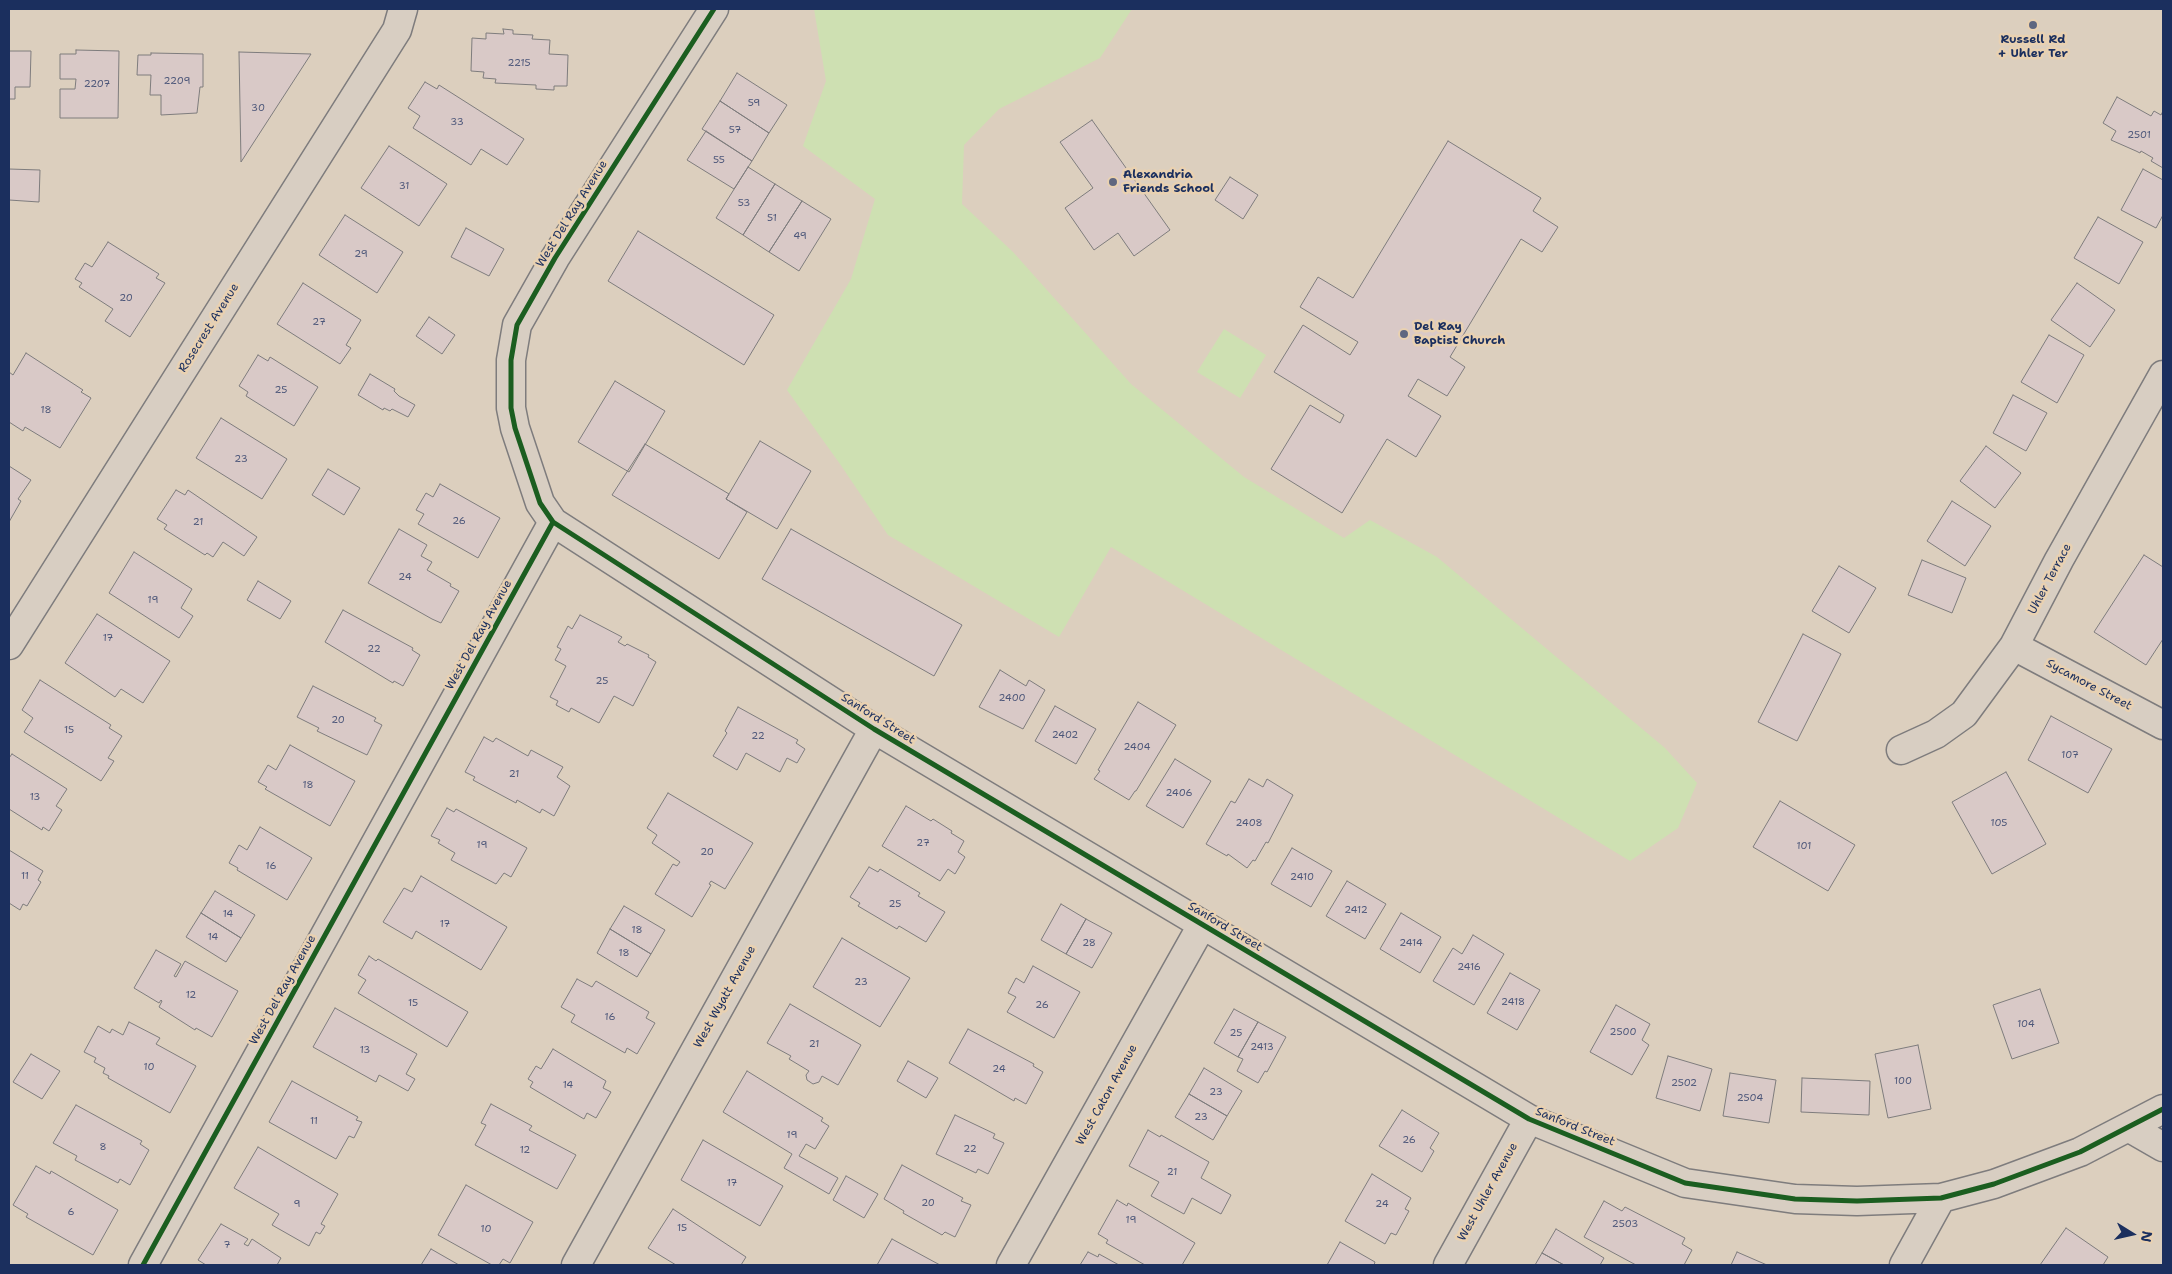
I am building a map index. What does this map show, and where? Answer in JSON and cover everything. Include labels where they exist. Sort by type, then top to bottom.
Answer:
[{"type":"street","name":"Rosecrest Avenue","points":[[9,645],[397,30],[403,9]]},
{"type":"street","name":"West Del Ray Avenue","points":[[143,1265],[553,522],[540,503],[514,428],[511,408],[511,360],[517,326],[555,258],[714,9]]},
{"type":"street","name":"Uhler Terrace","points":[[1901,750],[1936,734],[1964,714],[2014,646],[2059,560],[2163,375]]},
{"type":"street","name":"Sanford Street","points":[[553,522],[874,729],[1529,1119],[1685,1183],[1795,1199],[1856,1201],[1941,1198],[2030,1172],[2080,1152],[2130,1128],[2163,1109]]},
{"type":"street","name":"Sycamore Street","points":[[2014,646],[2163,725]]},
{"type":"street","name":"West Wyatt Avenue","points":[[576,1265],[874,729]]},
{"type":"street","name":"West Caton Avenue","points":[[1011,1265],[1202,925]]},
{"type":"street","name":"West Uhler Avenue","points":[[1448,1265],[1529,1119]]},
{"type":"street","points":[[2130,1128],[2163,1147]]},
{"type":"street","points":[[1904,1265],[1941,1198]]},
{"type":"green space","points":[[814,9],[1132,9],[1100,58],[999,109],[964,145],[962,204],[1013,252],[1131,384],[1244,477],[1344,538],[1370,520],[1437,557],[1665,748],[1697,783],[1678,828],[1630,861],[1111,547],[1059,637],[888,535],[787,390],[851,279],[875,199],[803,146],[826,81]]},
{"type":"green space","points":[[1224,329],[1266,355],[1240,398],[1197,372]]},
{"type":"building","points":[[503,29],[513,30],[513,34],[533,35],[532,39],[550,40],[549,54],[568,55],[567,86],[554,86],[554,90],[536,89],[536,85],[495,83],[496,79],[483,78],[484,72],[471,71],[472,38],[486,39],[486,33],[504,34]]},
{"type":"building","points":[[76,50],[119,51],[118,118],[60,118],[60,89],[75,89],[76,79],[60,79],[60,54],[76,54]]},
{"type":"building","points":[[9,51],[31,51],[30,87],[15,87],[15,99],[9,99]]},
{"type":"building","points":[[239,52],[311,54],[241,162]]},
{"type":"building","points":[[151,53],[203,54],[203,87],[200,87],[197,113],[161,115],[161,95],[150,95],[151,75],[137,75],[138,55],[151,55]]},
{"type":"building","points":[[737,73],[787,105],[769,133],[720,101]]},
{"type":"building","points":[[425,82],[437,89],[439,85],[524,139],[507,165],[481,149],[471,165],[413,128],[420,116],[408,108]]},
{"type":"building","points":[[2117,97],[2151,116],[2154,111],[2161,115],[2163,111],[2163,168],[2151,161],[2153,158],[2141,151],[2140,153],[2111,140],[2116,131],[2103,123]]},
{"type":"building","points":[[720,101],[769,133],[752,161],[702,129]]},
{"type":"building","points":[[1092,120],[1170,230],[1134,256],[1118,233],[1094,250],[1065,208],[1093,188],[1060,142]]},
{"type":"building","points":[[706,131],[752,161],[734,189],[687,160]]},
{"type":"building","name":"Del Ray Baptist Church","points":[[1448,141],[1541,198],[1533,211],[1558,227],[1542,252],[1521,239],[1450,357],[1465,367],[1447,396],[1418,379],[1408,396],[1441,416],[1416,457],[1387,439],[1342,513],[1271,469],[1310,405],[1340,423],[1344,415],[1274,372],[1303,325],[1350,355],[1358,342],[1300,307],[1318,277],[1353,298]]},
{"type":"building","points":[[389,146],[447,184],[419,226],[361,188]]},
{"type":"building","points":[[748,167],[775,184],[743,235],[716,218]]},
{"type":"building","points":[[9,169],[40,170],[39,202],[9,200]]},
{"type":"building","points":[[2143,169],[2163,180],[2163,215],[2156,228],[2121,210]]},
{"type":"building","points":[[1230,177],[1258,195],[1243,219],[1215,200]]},
{"type":"building","points":[[775,184],[802,201],[769,252],[743,235]]},
{"type":"building","points":[[802,201],[831,219],[799,271],[769,252]]},
{"type":"building","points":[[345,215],[403,252],[377,293],[319,255]]},
{"type":"building","points":[[2098,217],[2143,242],[2119,284],[2074,258]]},
{"type":"building","points":[[466,228],[504,249],[489,276],[451,257]]},
{"type":"building","points":[[638,231],[774,315],[744,365],[608,281]]},
{"type":"building","points":[[108,242],[159,274],[156,278],[165,283],[130,337],[105,321],[113,309],[79,287],[82,283],[75,279],[85,263],[92,267]]},
{"type":"building","points":[[303,283],[361,320],[346,345],[351,348],[340,364],[277,324]]},
{"type":"building","points":[[2077,283],[2115,310],[2090,347],[2051,320]]},
{"type":"building","points":[[429,317],[455,335],[442,354],[416,336]]},
{"type":"building","points":[[2049,335],[2084,355],[2057,403],[2021,382]]},
{"type":"building","points":[[26,353],[83,390],[81,392],[91,398],[60,448],[25,427],[23,431],[9,422],[9,372],[13,375]]},
{"type":"building","points":[[258,355],[268,361],[270,357],[318,387],[294,426],[246,396],[248,392],[239,386]]},
{"type":"building","points":[[370,374],[395,389],[394,391],[399,396],[415,405],[408,417],[392,409],[390,411],[384,408],[383,410],[358,395]]},
{"type":"building","points":[[615,381],[665,411],[629,472],[578,442]]},
{"type":"building","points":[[2013,395],[2047,413],[2026,451],[1993,433]]},
{"type":"building","points":[[221,418],[287,459],[262,499],[196,458]]},
{"type":"building","points":[[760,441],[811,471],[777,529],[726,499]]},
{"type":"building","points":[[645,444],[729,494],[726,499],[747,512],[719,559],[612,495]]},
{"type":"building","points":[[1986,446],[2021,473],[1995,508],[1960,481]]},
{"type":"building","points":[[9,466],[31,480],[18,499],[21,501],[9,522]]},
{"type":"building","points":[[328,469],[360,488],[344,515],[312,495]]},
{"type":"building","points":[[440,484],[500,518],[478,558],[418,524],[424,514],[416,510],[426,493],[433,497]]},
{"type":"building","points":[[176,490],[185,495],[188,490],[257,537],[244,556],[223,542],[213,557],[207,553],[205,555],[164,529],[167,525],[157,519]]},
{"type":"building","points":[[1952,501],[1991,526],[1965,566],[1927,541]]},
{"type":"building","points":[[399,529],[427,545],[421,556],[432,562],[427,570],[459,591],[441,623],[368,583]]},
{"type":"building","points":[[791,529],[962,625],[934,676],[762,579]]},
{"type":"building","points":[[134,552],[192,589],[181,608],[193,616],[179,638],[109,593]]},
{"type":"building","points":[[2144,555],[2163,567],[2163,639],[2146,665],[2094,632]]},
{"type":"building","points":[[1922,560],[1966,578],[1952,613],[1908,595]]},
{"type":"building","points":[[1839,566],[1876,588],[1849,633],[1812,611]]},
{"type":"building","points":[[258,581],[291,601],[280,619],[247,600]]},
{"type":"building","points":[[343,610],[413,648],[412,650],[420,655],[403,686],[394,681],[393,683],[325,642]]},
{"type":"building","points":[[97,614],[170,661],[143,703],[121,689],[115,697],[65,663]]},
{"type":"building","points":[[580,615],[622,637],[618,642],[625,646],[627,644],[649,655],[648,657],[656,662],[633,706],[614,696],[599,723],[571,708],[569,712],[556,705],[558,701],[550,697],[566,666],[555,660],[561,649],[557,647],[568,626],[572,629]]},
{"type":"building","points":[[1803,634],[1841,654],[1797,741],[1758,722]]},
{"type":"building","points":[[1000,670],[1026,686],[1029,680],[1045,690],[1023,729],[979,707]]},
{"type":"building","points":[[40,680],[111,725],[109,728],[122,736],[108,758],[114,761],[101,781],[24,732],[33,718],[22,710]]},
{"type":"building","points":[[313,686],[376,718],[374,721],[382,725],[367,755],[317,731],[319,728],[297,717]]},
{"type":"building","points":[[1138,702],[1176,725],[1129,800],[1094,779]]},
{"type":"building","points":[[1055,706],[1096,729],[1076,764],[1035,741]]},
{"type":"building","points":[[738,707],[798,740],[796,743],[805,749],[797,763],[787,758],[780,772],[746,753],[737,770],[713,756],[727,733],[725,731]]},
{"type":"building","points":[[2051,716],[2112,749],[2088,793],[2028,760]]},
{"type":"building","points":[[484,737],[493,742],[496,738],[528,756],[531,750],[563,767],[557,777],[570,786],[554,816],[542,809],[540,813],[517,800],[516,803],[473,780],[475,777],[465,772]]},
{"type":"building","points":[[290,745],[355,781],[330,826],[265,789],[267,787],[258,782],[268,765],[276,770]]},
{"type":"building","points":[[12,754],[67,789],[56,806],[62,810],[49,831],[43,827],[42,830],[9,809],[9,758]]},
{"type":"building","points":[[1175,759],[1211,781],[1183,828],[1146,806]]},
{"type":"building","points":[[2006,772],[2046,844],[1992,874],[1952,802]]},
{"type":"building","points":[[1249,779],[1263,787],[1267,779],[1293,795],[1268,843],[1266,842],[1255,861],[1253,860],[1247,868],[1228,854],[1227,856],[1206,844],[1231,801],[1235,803]]},
{"type":"building","points":[[668,793],[753,843],[725,889],[711,881],[709,884],[711,885],[692,917],[655,894],[673,864],[677,866],[680,862],[652,843],[657,835],[647,828]]},
{"type":"building","points":[[1780,801],[1855,845],[1828,891],[1753,847]]},
{"type":"building","points":[[906,806],[931,821],[933,819],[964,841],[958,852],[965,857],[955,874],[948,869],[940,881],[882,846]]},
{"type":"building","points":[[447,808],[454,812],[456,809],[527,848],[511,877],[504,873],[496,884],[451,860],[455,853],[438,843],[440,840],[431,836]]},
{"type":"building","points":[[260,827],[312,858],[287,900],[237,870],[238,868],[229,863],[239,845],[247,850]]},
{"type":"building","points":[[1292,848],[1332,871],[1311,907],[1271,884]]},
{"type":"building","points":[[9,850],[43,871],[38,880],[41,882],[27,906],[23,904],[20,910],[9,903]]},
{"type":"building","points":[[869,867],[878,872],[880,869],[920,893],[918,896],[945,912],[926,942],[899,926],[897,929],[858,906],[860,903],[850,897]]},
{"type":"building","points":[[421,876],[507,927],[481,970],[416,931],[412,939],[383,922],[404,888],[412,892]]},
{"type":"building","points":[[1347,881],[1386,904],[1365,939],[1326,916]]},
{"type":"building","points":[[215,891],[255,915],[241,938],[201,913]]},
{"type":"building","points":[[1061,904],[1086,919],[1066,954],[1041,940]]},
{"type":"building","points":[[624,906],[665,930],[651,954],[610,929]]},
{"type":"building","points":[[201,913],[241,938],[226,962],[186,937]]},
{"type":"building","points":[[1401,913],[1441,937],[1420,973],[1380,949]]},
{"type":"building","points":[[1086,919],[1112,933],[1092,968],[1066,954]]},
{"type":"building","points":[[610,929],[651,954],[637,977],[597,953]]},
{"type":"building","points":[[1473,935],[1504,954],[1474,1005],[1433,981],[1453,948],[1462,954]]},
{"type":"building","points":[[842,938],[910,978],[880,1027],[813,987]]},
{"type":"building","points":[[156,950],[181,964],[174,976],[176,977],[185,961],[238,991],[212,1037],[196,1028],[195,1030],[159,1007],[161,1000],[159,1003],[134,988]]},
{"type":"building","points":[[369,956],[376,961],[378,959],[468,1012],[447,1047],[358,993],[366,980],[358,975]]},
{"type":"building","points":[[1033,966],[1080,992],[1054,1038],[1007,1012],[1016,997],[1008,993],[1016,978],[1024,983]]},
{"type":"building","points":[[1510,973],[1540,990],[1517,1030],[1487,1013]]},
{"type":"building","points":[[577,979],[592,987],[596,981],[649,1012],[646,1018],[655,1023],[637,1054],[627,1048],[625,1053],[571,1022],[575,1015],[561,1007]]},
{"type":"building","points":[[2040,989],[2059,1043],[2012,1059],[1993,1005]]},
{"type":"building","points":[[790,1004],[861,1045],[838,1085],[822,1076],[819,1082],[813,1084],[807,1080],[806,1075],[809,1071],[789,1059],[791,1056],[767,1043]]},
{"type":"building","points":[[1616,1005],[1650,1024],[1642,1040],[1649,1045],[1632,1075],[1590,1052]]},
{"type":"building","points":[[335,1008],[417,1054],[406,1074],[415,1079],[408,1091],[379,1075],[376,1082],[313,1047]]},
{"type":"building","points":[[1234,1009],[1258,1022],[1238,1057],[1214,1043]]},
{"type":"building","points":[[129,1022],[160,1038],[156,1044],[196,1066],[170,1113],[108,1078],[109,1076],[103,1073],[105,1068],[94,1062],[96,1058],[84,1052],[98,1026],[110,1033],[112,1029],[123,1035]]},
{"type":"building","points":[[1258,1022],[1286,1037],[1267,1072],[1265,1071],[1258,1083],[1237,1071],[1243,1059],[1238,1057]]},
{"type":"building","points":[[968,1029],[1034,1064],[1033,1066],[1043,1072],[1026,1104],[1015,1098],[1014,1101],[949,1063]]},
{"type":"building","points":[[1918,1045],[1931,1109],[1888,1118],[1875,1054]]},
{"type":"building","points":[[553,1049],[606,1081],[603,1088],[611,1092],[596,1118],[587,1113],[584,1119],[530,1087],[533,1082],[528,1079],[536,1066],[541,1069]]},
{"type":"building","points":[[31,1054],[60,1071],[42,1099],[13,1082]]},
{"type":"building","points":[[1668,1056],[1712,1069],[1700,1111],[1656,1098]]},
{"type":"building","points":[[908,1061],[938,1078],[926,1098],[897,1081]]},
{"type":"building","points":[[1204,1068],[1242,1091],[1227,1116],[1189,1094]]},
{"type":"building","points":[[747,1071],[823,1118],[821,1121],[829,1126],[815,1149],[806,1144],[799,1156],[838,1178],[829,1194],[784,1168],[792,1154],[723,1112]]},
{"type":"building","points":[[1730,1073],[1776,1080],[1769,1123],[1723,1116]]},
{"type":"building","points":[[1802,1078],[1870,1081],[1869,1115],[1801,1112]]},
{"type":"building","points":[[292,1081],[358,1117],[356,1120],[362,1122],[354,1138],[349,1136],[336,1159],[269,1122]]},
{"type":"building","points":[[1189,1094],[1227,1116],[1213,1140],[1175,1117]]},
{"type":"building","points":[[491,1104],[532,1126],[529,1130],[576,1155],[557,1189],[475,1145],[486,1125],[481,1123]]},
{"type":"building","points":[[76,1105],[142,1141],[140,1144],[149,1150],[130,1185],[120,1179],[118,1183],[75,1160],[77,1156],[53,1143]]},
{"type":"building","points":[[1402,1110],[1439,1133],[1430,1148],[1434,1151],[1422,1172],[1379,1146]]},
{"type":"building","points":[[955,1115],[995,1134],[993,1138],[1004,1143],[988,1174],[978,1169],[976,1173],[936,1154]]},
{"type":"building","points":[[1148,1130],[1160,1137],[1161,1135],[1209,1162],[1201,1178],[1231,1195],[1221,1214],[1192,1198],[1184,1214],[1151,1196],[1159,1182],[1129,1166]]},
{"type":"building","points":[[703,1140],[783,1186],[760,1226],[681,1180]]},
{"type":"building","points":[[258,1147],[338,1194],[321,1224],[325,1226],[320,1234],[316,1232],[309,1246],[272,1225],[279,1214],[234,1188]]},
{"type":"building","points":[[902,1165],[963,1198],[961,1201],[971,1205],[955,1237],[945,1232],[942,1235],[903,1213],[904,1211],[884,1199]]},
{"type":"building","points":[[36,1166],[50,1174],[51,1171],[118,1210],[93,1255],[26,1217],[28,1214],[13,1205]]},
{"type":"building","points":[[1372,1174],[1411,1198],[1405,1209],[1409,1211],[1396,1235],[1391,1233],[1385,1244],[1345,1221]]},
{"type":"building","points":[[846,1176],[878,1194],[864,1218],[833,1200]]},
{"type":"building","points":[[466,1185],[533,1222],[510,1263],[503,1259],[499,1265],[492,1265],[438,1235]]},
{"type":"building","points":[[1117,1200],[1127,1206],[1128,1203],[1195,1243],[1182,1265],[1145,1265],[1106,1243],[1108,1240],[1098,1234]]},
{"type":"building","points":[[1604,1201],[1622,1211],[1625,1207],[1685,1238],[1682,1244],[1692,1250],[1684,1265],[1636,1265],[1584,1237]]},
{"type":"building","points":[[673,1209],[746,1257],[741,1265],[676,1265],[648,1248]]},
{"type":"building","points":[[221,1224],[248,1239],[244,1244],[248,1246],[252,1239],[281,1258],[277,1265],[206,1265],[198,1260]]},
{"type":"building","points":[[2066,1228],[2108,1257],[2103,1265],[2040,1265]]},
{"type":"building","points":[[1556,1229],[1604,1258],[1600,1265],[1564,1265],[1542,1253]]},
{"type":"building","points":[[892,1239],[940,1265],[877,1265]]},
{"type":"building","points":[[1340,1242],[1375,1262],[1374,1265],[1327,1265]]},
{"type":"building","points":[[431,1249],[459,1265],[421,1265]]},
{"type":"building","points":[[1088,1252],[1098,1257],[1099,1254],[1119,1265],[1080,1265]]},
{"type":"building","points":[[1737,1252],[1767,1265],[1731,1265]]},
{"type":"building","points":[[1542,1253],[1564,1265],[1535,1265]]},
{"type":"cycle path","points":[[714,9],[555,258],[517,325],[511,360],[511,408],[515,428],[540,503],[553,522],[874,729],[1529,1119],[1685,1183],[1795,1199],[1857,1201],[1941,1198],[1994,1184],[2080,1152],[2163,1109]]},
{"type":"cycle path","points":[[143,1265],[553,522]]},
{"type":"place","name":"Russell Rd + Uhler Ter","points":[[2033,25]]},
{"type":"place","name":"Alexandria Friends School","points":[[1113,182]]},
{"type":"place","name":"Del Ray Baptist Church","points":[[1404,334]]}]
